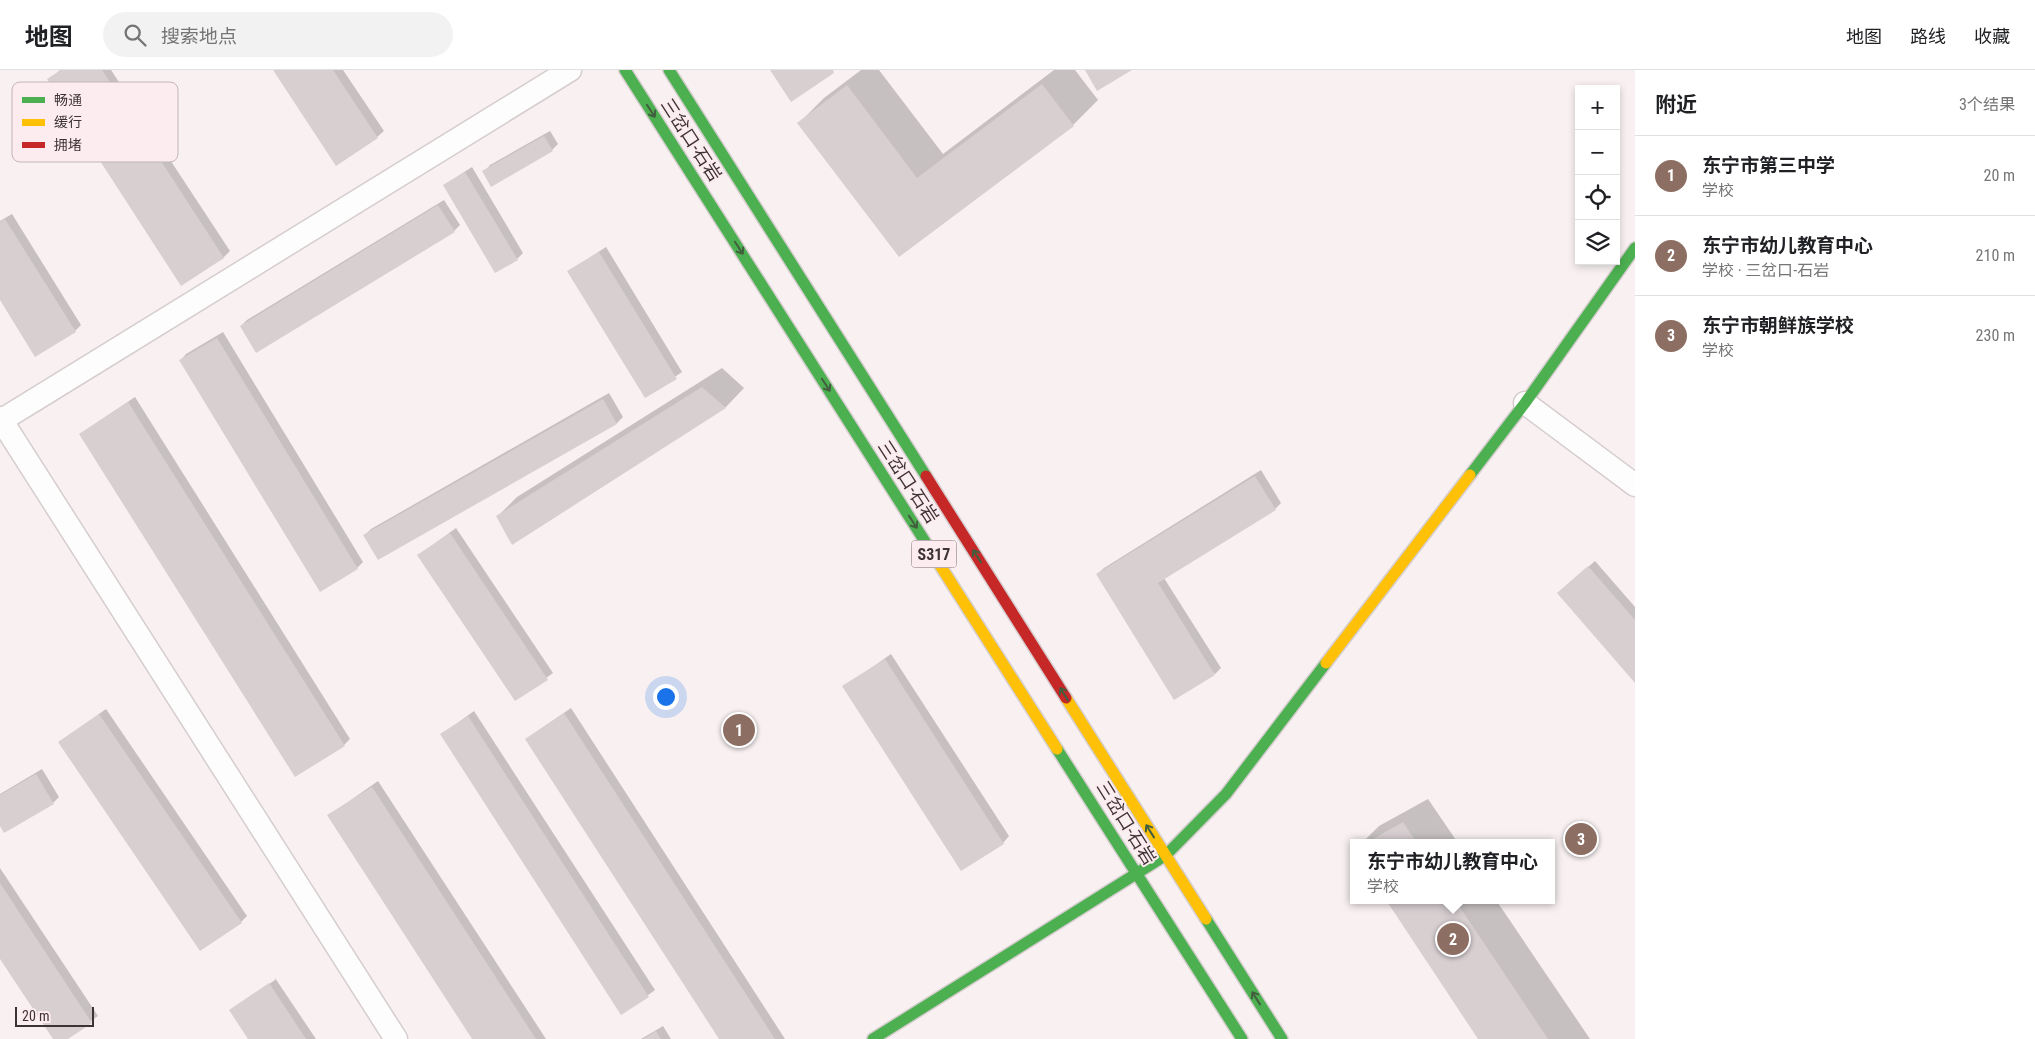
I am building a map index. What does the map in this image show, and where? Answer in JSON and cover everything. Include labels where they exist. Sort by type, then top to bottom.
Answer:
[{"type":"main road","name":"三岔口-石岩","points":[[625,70],[1242,1039]]},
{"type":"main road","name":"三岔口-石岩","points":[[669,70],[1282,1039]]},
{"type":"main road","points":[[873,1039],[1166,855],[1231,788],[1525,403],[1635,248]]},
{"type":"street","points":[[396,1039],[1,419],[570,70]]},
{"type":"street","points":[[1525,403],[1635,485]]},
{"type":"building","points":[[61,70],[102,70],[110,82],[49,82],[47,79]]},
{"type":"building","points":[[273,70],[333,70],[378,138],[336,166]]},
{"type":"building","points":[[770,70],[833,70],[834,73],[791,102]]},
{"type":"building","points":[[1085,70],[1132,70],[1097,91]]},
{"type":"building","points":[[1042,84],[1074,126],[899,257],[797,123],[847,85],[917,178]]},
{"type":"building","points":[[544,136],[553,151],[491,187],[482,171]]},
{"type":"building","points":[[101,162],[162,162],[224,258],[181,286]]},
{"type":"building","points":[[465,172],[518,260],[495,273],[443,185]]},
{"type":"building","points":[[438,205],[455,232],[256,353],[240,326]]},
{"type":"building","points":[[5,219],[76,332],[35,357],[0,300],[0,222]]},
{"type":"building","points":[[599,252],[677,379],[645,398],[567,271]]},
{"type":"building","points":[[217,338],[358,569],[320,592],[179,360]]},
{"type":"building","points":[[702,387],[726,408],[512,545],[496,516]]},
{"type":"building","points":[[603,399],[617,424],[378,560],[363,535]]},
{"type":"building","points":[[128,402],[345,746],[295,777],[79,434]]},
{"type":"building","points":[[1255,476],[1276,510],[1158,583],[1215,675],[1174,700],[1096,574]]},
{"type":"building","points":[[450,533],[548,680],[515,701],[417,555]]},
{"type":"building","points":[[1588,566],[1635,620],[1635,683],[1557,593]]},
{"type":"building","points":[[885,659],[1004,844],[961,871],[842,686]]},
{"type":"building","points":[[564,713],[775,1039],[719,1039],[525,739]]},
{"type":"building","points":[[99,714],[242,923],[200,951],[58,742]]},
{"type":"building","points":[[468,716],[649,997],[621,1015],[440,734]]},
{"type":"building","points":[[36,774],[54,804],[4,833],[0,826],[0,795]]},
{"type":"building","points":[[372,787],[536,1039],[472,1039],[327,815]]},
{"type":"building","points":[[1403,822],[1414,839],[1373,839]]},
{"type":"building","points":[[0,883],[92,1023],[68,1039],[53,1039],[0,959]]},
{"type":"building","points":[[1389,904],[1458,904],[1548,1039],[1478,1039]]},
{"type":"building","points":[[269,983],[306,1039],[248,1039],[229,1010]]},
{"type":"building","points":[[656,1031],[661,1039],[643,1039]]},
{"type":"traffic: fast","points":[[625,70],[931,551]]},
{"type":"traffic: fast","points":[[669,70],[926,476]]},
{"type":"traffic: fast","points":[[1470,475],[1525,403],[1635,248]]},
{"type":"traffic: fast","points":[[873,1039],[1166,855],[1226,794],[1326,663]]},
{"type":"traffic: fast","points":[[1057,749],[1242,1039]]},
{"type":"traffic: fast","points":[[1206,919],[1282,1039]]},
{"type":"traffic: slow","points":[[1326,663],[1470,475]]},
{"type":"traffic: slow","points":[[931,551],[1057,749]]},
{"type":"traffic: slow","points":[[1066,698],[1206,919]]},
{"type":"traffic: jam","points":[[926,476],[1066,698]]},
{"type":"place","name":"东宁市第三中学","points":[[739,730]]},
{"type":"place","name":"东宁市朝鲜族学校","points":[[1581,839]]},
{"type":"place","name":"东宁市幼儿教育中心","points":[[1453,939]]}]
